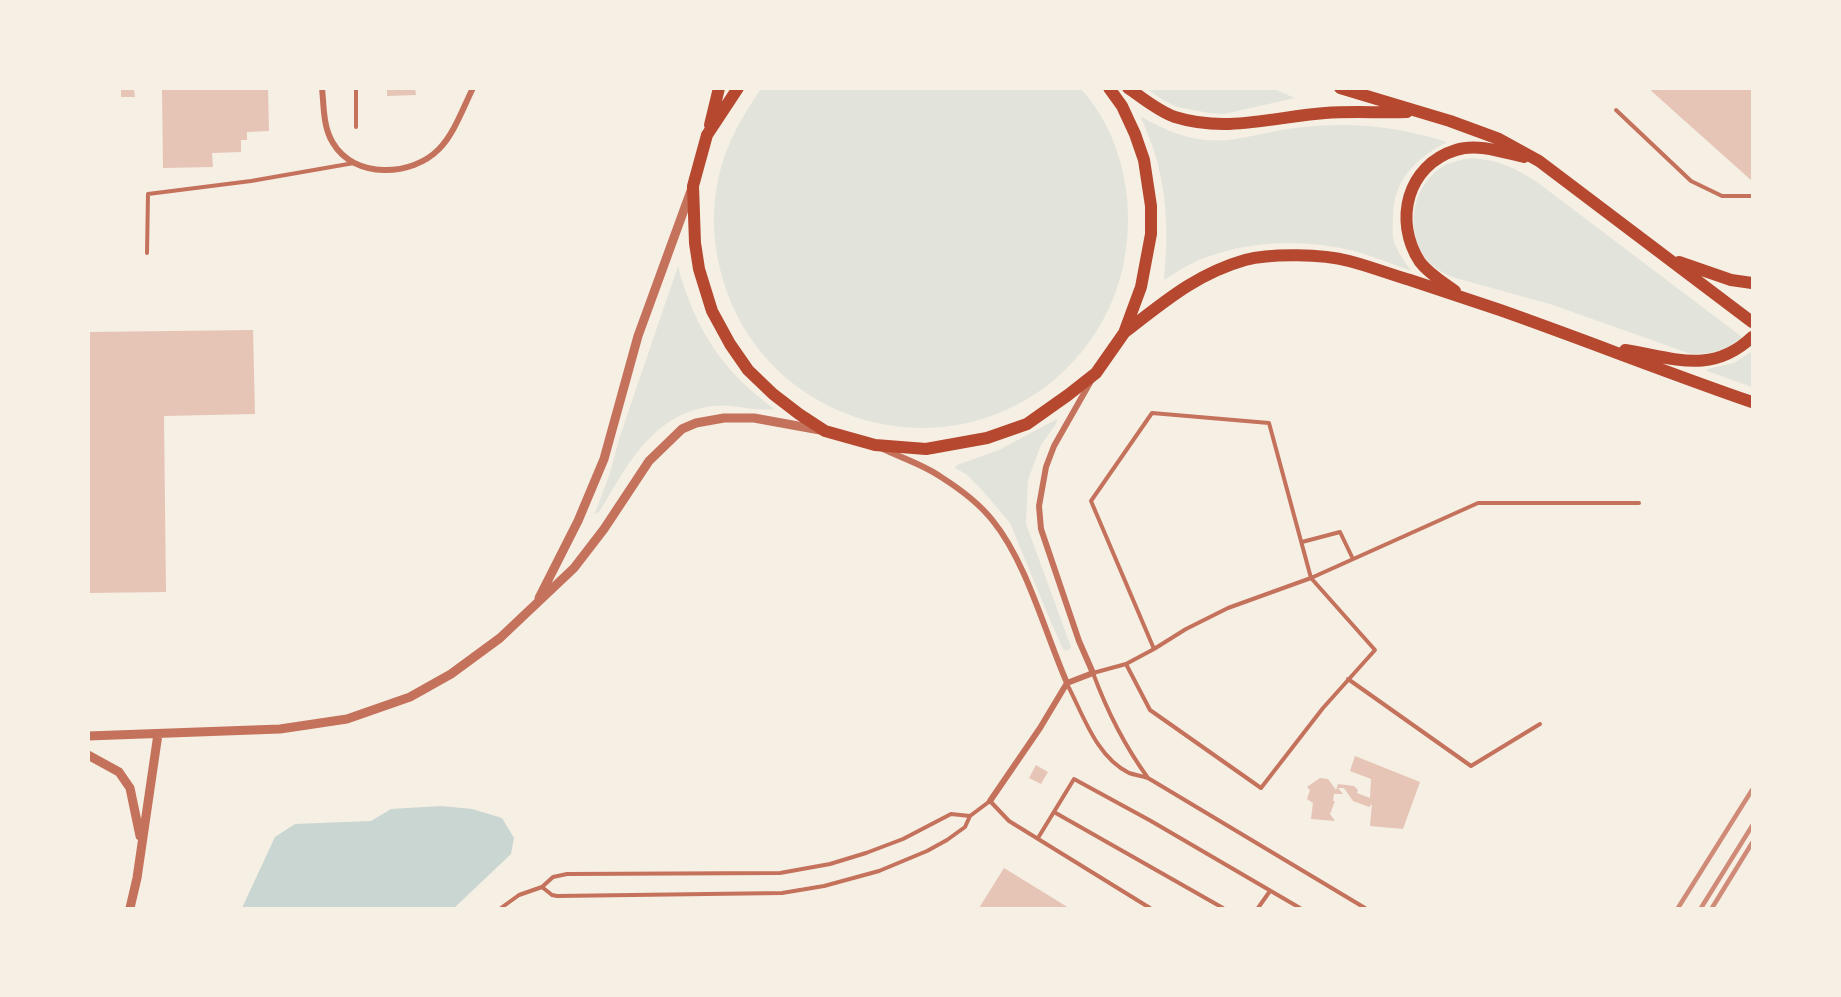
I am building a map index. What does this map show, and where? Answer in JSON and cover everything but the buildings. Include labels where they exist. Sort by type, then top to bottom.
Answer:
[{"type":"main road","points":[[719,88],[693,186],[695,243],[699,268],[712,311],[730,344],[748,370],[773,394],[825,431],[875,445],[926,449],[987,438],[1027,424],[1096,373],[1124,333],[1141,286],[1151,234],[1151,206],[1144,160],[1135,134],[1122,106],[1109,88]]},
{"type":"main road","points":[[707,135],[738,88]]},
{"type":"main road","points":[[1128,88],[1160,110],[1175,117],[1212,125],[1236,125],[1325,113],[1423,112]]},
{"type":"main road","points":[[1340,88],[1423,112],[1499,139],[1539,161],[1752,322]]},
{"type":"main road","points":[[1463,297],[1430,273],[1420,262],[1409,241],[1406,210],[1410,191],[1417,177],[1436,159],[1457,149],[1480,148],[1539,161]]},
{"type":"main road","points":[[1124,333],[1195,280],[1246,260],[1314,256],[1347,260],[1463,297],[1752,402]]},
{"type":"main road","points":[[1668,258],[1731,280],[1752,283]]},
{"type":"main road","points":[[1600,345],[1693,361],[1705,361],[1734,352],[1752,337]]},
{"type":"street","points":[[322,88],[328,133],[338,149],[355,163],[384,170],[415,166],[437,151],[446,141],[473,88]]},
{"type":"street","points":[[535,607],[578,521],[604,459],[639,336],[693,186]]},
{"type":"street","points":[[990,801],[1040,728],[1067,683],[1093,673],[1079,641],[1041,529],[1038,506],[1046,467],[1054,446],[1096,373]]},
{"type":"street","points":[[88,736],[280,729],[346,719],[410,697],[451,674],[500,638],[535,607],[574,568],[604,529],[649,461],[682,429],[696,423],[724,418],[754,418],[825,431]]},
{"type":"street","points":[[875,445],[939,475],[967,495],[993,520],[1009,543],[1067,683]]},
{"type":"street","points":[[130,909],[137,878],[158,734]]},
{"type":"street","points":[[88,755],[119,772],[130,788],[141,844]]},
{"type":"lane","points":[[356,88],[356,127]]},
{"type":"lane","points":[[1616,110],[1691,181],[1722,196],[1752,196]]},
{"type":"lane","points":[[147,253],[148,194],[251,181],[355,163]]},
{"type":"lane","points":[[1126,664],[1150,710],[1260,788],[1316,716],[1375,650],[1311,578],[1269,423],[1152,413],[1090,501],[1154,649]]},
{"type":"lane","points":[[1148,778],[1132,756],[1115,725],[1103,702],[1093,673],[1126,664],[1186,629],[1228,608],[1311,578],[1478,503],[1639,503]]},
{"type":"lane","points":[[1302,542],[1340,532],[1353,559]]},
{"type":"lane","points":[[1348,679],[1471,766],[1539,724]]},
{"type":"lane","points":[[1067,683],[1094,738],[1114,763],[1130,773],[1148,778],[1365,909]]},
{"type":"lane","points":[[1038,838],[1074,779],[1151,821],[1300,909]]},
{"type":"lane","points":[[542,888],[557,896],[798,891],[846,881],[909,860],[947,840],[965,827],[970,816],[990,801],[1009,820],[1150,909]]},
{"type":"lane","points":[[1054,812],[1223,909]]},
{"type":"lane","points":[[501,909],[519,895],[542,888],[553,877],[567,874],[764,874],[800,870],[830,864],[884,847],[951,814],[970,816]]},
{"type":"lane","points":[[1258,909],[1270,891]]},
{"type":"shaded area","points":[[761,89],[1081,89],[1095,106],[1106,126],[1122,167],[1126,189],[1128,234],[1116,292],[1100,325],[1080,354],[1054,380],[1009,409],[960,424],[910,428],[861,419],[816,399],[776,369],[745,329],[723,280],[714,233],[715,198],[723,160],[739,123]]},
{"type":"shaded area","points":[[1147,89],[1274,89],[1295,98],[1224,114],[1177,107]]},
{"type":"shaded area","points":[[1140,116],[1160,127],[1204,140],[1236,139],[1315,126],[1353,125],[1410,132],[1447,142],[1416,163],[1397,192],[1394,205],[1393,239],[1411,271],[1354,251],[1316,244],[1279,243],[1222,252],[1194,262],[1164,280],[1166,216],[1164,196],[1156,156]]},
{"type":"shaded area","points":[[1471,158],[1506,165],[1537,182],[1742,337],[1717,351],[1703,354],[1688,353],[1553,305],[1452,277],[1439,270],[1420,250],[1416,238],[1414,213],[1417,200],[1422,188],[1439,169]]},
{"type":"shaded area","points":[[678,266],[694,313],[710,343],[730,370],[774,409],[714,406],[674,419],[659,430],[632,459],[596,514],[620,436]]},
{"type":"shaded area","points":[[1752,351],[1752,387],[1707,371],[1707,369],[1734,363]]},
{"type":"shaded area","points":[[1057,419],[1041,445],[1028,480],[1026,524],[1070,644],[1071,648],[1066,651],[1050,620],[1010,523],[966,474],[955,468],[957,465],[999,450]]},
{"type":"shaded area","points":[[441,806],[472,809],[502,818],[514,838],[511,854],[454,908],[242,908],[275,837],[295,824],[371,821],[391,809]]},
{"type":"railway","points":[[1678,908],[1752,790]]},
{"type":"railway","points":[[1701,908],[1752,826]]},
{"type":"railway","points":[[1712,908],[1752,843]]}]
